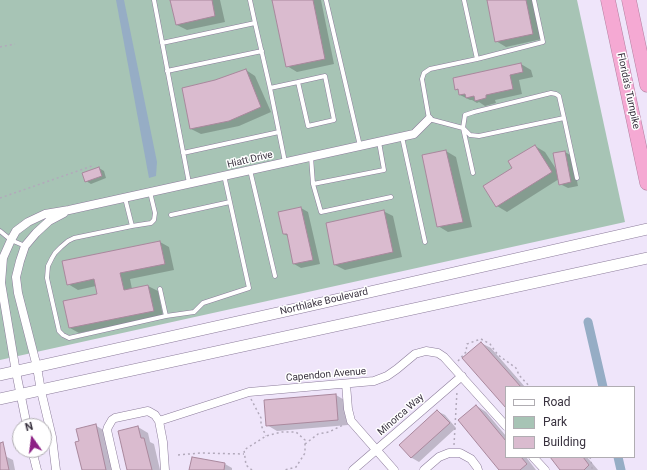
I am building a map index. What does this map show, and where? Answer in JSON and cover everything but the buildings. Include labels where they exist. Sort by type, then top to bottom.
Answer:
[{"type":"highway","name":"Florida's Turnpike","points":[[608,0],[647,182]]},
{"type":"highway","name":"Florida's Turnpike","points":[[629,0],[647,85]]},
{"type":"main road","name":"Northlake Boulevard","points":[[0,375],[647,229]]},
{"type":"main road","points":[[0,399],[643,259]]},
{"type":"street","name":"Hiatt Drive","points":[[26,418],[16,372],[0,283],[3,258],[10,240],[16,231],[28,222],[45,214],[414,134],[428,119]]},
{"type":"street","name":"Hiatt Drive","points":[[56,470],[52,438],[37,367],[18,293],[16,277],[25,246],[49,221],[69,210]]},
{"type":"street","name":"Capendon Avenue","points":[[159,421],[249,392],[346,384],[381,379],[397,369],[414,354],[433,351],[444,357],[505,425]]},
{"type":"street","name":"Minorca Way","points":[[353,470],[462,376]]},
{"type":"street","points":[[346,384],[348,409],[351,421],[394,470]]},
{"type":"street","points":[[116,470],[107,430],[108,427],[112,420],[120,416],[148,411],[156,415],[159,421],[163,442],[165,470]]},
{"type":"street","points":[[424,470],[439,457],[449,453],[460,454],[471,459],[478,470]]},
{"type":"street","points":[[34,458],[37,470]]},
{"type":"street","points":[[534,458],[545,470]]},
{"type":"lane","points":[[154,0],[189,183]]},
{"type":"lane","points":[[250,0],[285,162]]},
{"type":"lane","points":[[326,0],[360,146]]},
{"type":"lane","points":[[464,0],[477,59]]},
{"type":"lane","points":[[534,0],[543,42],[430,69],[424,73],[422,79],[428,119],[463,128],[470,135],[479,136],[564,118]]},
{"type":"lane","points":[[162,43],[255,23]]},
{"type":"lane","points":[[167,71],[262,51]]},
{"type":"lane","points":[[270,88],[325,76],[334,120],[308,126],[298,82]]},
{"type":"lane","points":[[473,172],[463,128],[465,115],[551,93],[559,96],[577,178]]},
{"type":"lane","points":[[183,153],[279,132]]},
{"type":"lane","points":[[402,137],[425,242]]},
{"type":"lane","points":[[313,184],[384,170],[379,142]]},
{"type":"lane","points":[[311,156],[313,184],[321,212],[391,197]]},
{"type":"lane","points":[[250,170],[275,276]]},
{"type":"lane","points":[[150,192],[155,213],[154,220],[74,238],[68,241],[55,253],[48,266],[47,278],[59,331],[63,335],[69,338],[166,316],[194,312],[204,303],[249,288],[224,175]]},
{"type":"lane","points":[[125,197],[132,226]]},
{"type":"lane","points":[[171,216],[230,202]]},
{"type":"lane","points":[[0,230],[10,240],[25,246]]},
{"type":"lane","points":[[160,289],[166,316]]},
{"type":"path","points":[[0,47],[15,44]]},
{"type":"path","points":[[0,198],[92,166]]},
{"type":"path","points":[[457,363],[466,352],[468,344],[481,339],[490,344],[498,355],[516,368],[518,375],[529,386]]},
{"type":"path","points":[[454,447],[458,387]]},
{"type":"path","points":[[249,392],[257,409],[261,425],[266,436]]},
{"type":"path","points":[[305,444],[318,434],[329,432],[345,424]]},
{"type":"path","points":[[252,470],[246,465],[244,450],[266,436],[282,432],[296,432],[305,440],[305,453],[296,467],[284,470]]},
{"type":"path","points":[[178,454],[244,454]]},
{"type":"path","points":[[590,458],[592,470]]},
{"type":"green space","points":[[0,0],[577,0],[625,222],[0,360]]},
{"type":"water","points":[[116,0],[124,0],[157,162],[156,176],[149,178]]},
{"type":"waterway","points":[[588,322],[603,386]]},
{"type":"waterway","points":[[618,458],[621,470]]}]
